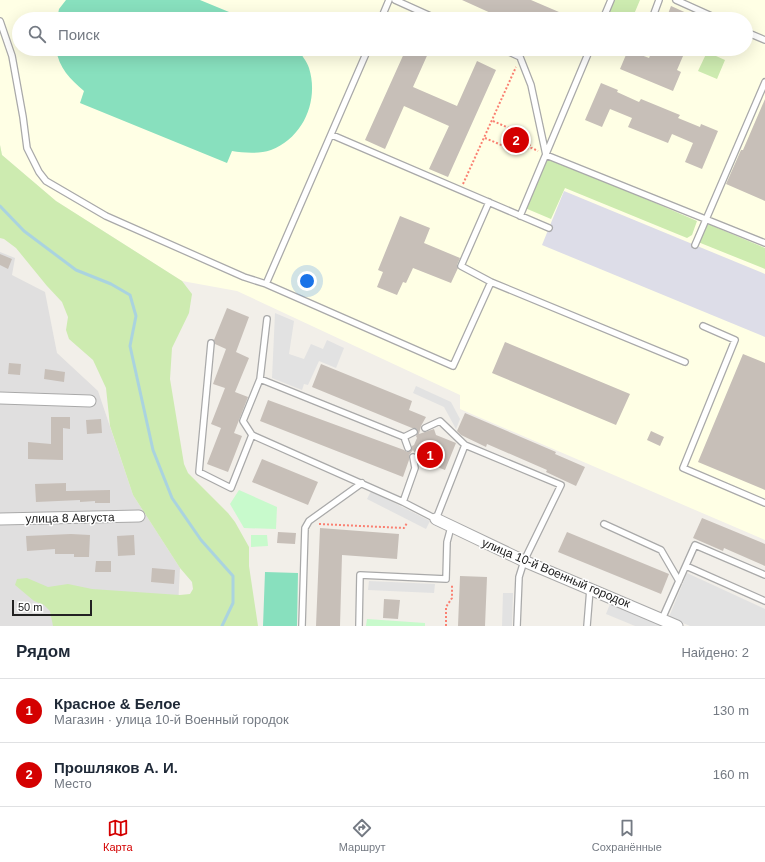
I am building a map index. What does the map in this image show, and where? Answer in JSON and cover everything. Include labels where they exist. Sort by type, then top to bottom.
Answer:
[{"type":"street","points":[[0,398],[90,401]]},
{"type":"street","name":"улица 8 Августа","points":[[0,519],[139,516]]},
{"type":"street","name":"улица 10-й Военный городок","points":[[436,519],[524,561],[677,626]]},
{"type":"lane","points":[[383,12],[388,0]]},
{"type":"lane","points":[[395,0],[422,12]]},
{"type":"lane","points":[[606,12],[611,0]]},
{"type":"lane","points":[[655,12],[659,0]]},
{"type":"lane","points":[[676,0],[703,12]]},
{"type":"lane","points":[[0,21],[12,56],[23,116],[27,148],[39,172],[46,180],[106,216],[244,277],[266,284],[453,366],[491,282]]},
{"type":"lane","points":[[753,35],[765,40]]},
{"type":"lane","points":[[266,284],[365,56]]},
{"type":"lane","points":[[520,216],[587,56]]},
{"type":"lane","points":[[520,57],[531,85],[546,155]]},
{"type":"lane","points":[[695,245],[765,82]]},
{"type":"lane","points":[[332,135],[548,228]]},
{"type":"lane","points":[[546,155],[765,243]]},
{"type":"lane","points":[[489,202],[461,266],[491,282],[685,362]]},
{"type":"lane","points":[[267,320],[260,379],[243,421],[252,435],[362,483],[436,519],[465,445]]},
{"type":"lane","points":[[703,326],[735,340],[683,468],[765,503]]},
{"type":"lane","points":[[210,342],[198,472],[231,488],[252,435]]},
{"type":"lane","points":[[260,379],[404,437],[408,448]]},
{"type":"lane","points":[[425,428],[440,420],[465,445],[561,485],[524,561],[519,577],[517,626]]},
{"type":"lane","points":[[404,437],[414,432]]},
{"type":"lane","points":[[403,502],[415,468],[413,458]]},
{"type":"lane","points":[[302,626],[305,528],[309,520],[362,483]]},
{"type":"lane","points":[[604,524],[661,550],[679,581]]},
{"type":"lane","points":[[359,626],[360,575],[446,579],[447,542],[451,527]]},
{"type":"lane","points":[[662,619],[695,545],[765,575]]},
{"type":"lane","points":[[686,566],[765,601]]},
{"type":"lane","points":[[587,626],[590,589]]},
{"type":"path","points":[[460,189],[485,138],[520,57]]},
{"type":"path","points":[[492,121],[520,133],[532,148],[546,155]]},
{"type":"path","points":[[485,138],[513,150],[532,148]]},
{"type":"path","points":[[320,524],[404,528],[407,523]]},
{"type":"shaded area","points":[[0,0],[765,0],[765,540],[460,409],[460,395],[237,291],[182,281],[56,201],[2,155],[0,145]]},
{"type":"shaded area","points":[[564,191],[765,274],[765,337],[542,245]]},
{"type":"shaded area","points":[[0,252],[15,258],[12,275],[45,292],[57,353],[98,391],[133,495],[180,568],[177,626],[0,626]]},
{"type":"shaded area","points":[[275,313],[294,321],[289,354],[304,359],[311,344],[323,349],[327,340],[344,348],[336,368],[319,361],[308,385],[304,384],[302,390],[272,378]]},
{"type":"shaded area","points":[[416,386],[451,402],[460,419],[456,429],[444,407],[413,393]]},
{"type":"shaded area","points":[[371,491],[430,521],[426,529],[367,499]]},
{"type":"shaded area","points":[[687,573],[765,609],[765,626],[690,626],[669,617]]},
{"type":"shaded area","points":[[369,581],[435,584],[434,593],[368,590]]},
{"type":"shaded area","points":[[503,593],[513,593],[512,626],[502,626]]},
{"type":"shaded area","points":[[610,604],[663,626],[635,626],[606,614]]},
{"type":"green space","points":[[66,0],[200,0],[229,12],[58,12]]},
{"type":"green space","points":[[614,0],[640,0],[635,12],[608,12]]},
{"type":"green space","points":[[57,56],[302,56],[309,68],[312,80],[312,92],[310,105],[300,127],[283,144],[271,150],[257,153],[232,151],[227,163],[80,103],[84,91],[66,73]]},
{"type":"green space","points":[[705,56],[716,56],[725,60],[717,79],[698,71]]},
{"type":"green space","points":[[0,145],[2,155],[56,201],[182,281],[192,294],[189,313],[172,348],[170,379],[184,464],[188,473],[228,513],[235,522],[249,547],[249,566],[258,626],[53,626],[50,611],[44,605],[34,601],[15,585],[17,579],[27,578],[48,587],[68,584],[92,589],[180,595],[190,594],[193,589],[192,582],[180,568],[133,495],[110,426],[106,388],[93,360],[69,339],[66,330],[68,317],[62,302],[16,248],[4,239],[0,238]]},
{"type":"green space","points":[[551,158],[697,221],[692,235],[687,238],[565,188],[551,219],[525,208],[545,161]]},
{"type":"green space","points":[[708,224],[765,248],[765,269],[698,242],[704,226]]},
{"type":"green space","points":[[239,490],[277,507],[276,529],[244,528],[230,504]]},
{"type":"green space","points":[[251,535],[267,535],[268,546],[251,547]]},
{"type":"green space","points":[[265,572],[298,573],[297,626],[263,626]]},
{"type":"green space","points":[[367,619],[425,623],[425,626],[366,626]]},
{"type":"building","points":[[462,0],[531,0],[559,12],[489,12]]},
{"type":"building","points":[[671,6],[684,12],[669,12]]},
{"type":"building","points":[[403,56],[427,56],[413,87],[457,106],[477,61],[496,70],[448,177],[429,169],[449,126],[404,106],[385,149],[365,140]]},
{"type":"building","points":[[625,56],[644,56],[649,58],[650,56],[683,56],[677,70],[681,72],[673,91],[620,69]]},
{"type":"building","points":[[601,83],[618,90],[617,92],[639,102],[641,99],[680,115],[678,118],[700,127],[701,124],[718,131],[702,169],[685,162],[693,143],[672,134],[668,143],[628,127],[632,118],[610,109],[602,127],[585,120]]},
{"type":"building","points":[[765,99],[765,201],[726,184],[741,150],[743,150]]},
{"type":"building","points":[[400,216],[430,228],[424,243],[460,258],[457,265],[458,268],[451,283],[413,268],[406,283],[403,282],[397,295],[377,287],[383,272],[378,270]]},
{"type":"building","points":[[0,254],[12,259],[8,269],[0,265]]},
{"type":"building","points":[[227,308],[249,317],[236,352],[249,358],[235,392],[248,397],[234,433],[242,436],[228,472],[207,464],[221,428],[211,424],[225,388],[213,384],[226,349],[215,344],[214,340]]},
{"type":"building","points":[[505,342],[630,394],[616,425],[492,373]]},
{"type":"building","points":[[743,354],[765,363],[765,490],[698,462]]},
{"type":"building","points":[[9,363],[21,364],[20,375],[8,374]]},
{"type":"building","points":[[321,364],[412,401],[409,410],[426,417],[419,434],[434,429],[436,435],[456,443],[445,470],[424,462],[419,464],[417,456],[413,450],[409,455],[409,460],[403,477],[260,421],[268,400],[407,452],[411,451],[417,438],[416,436],[418,433],[416,428],[412,428],[312,387]]},
{"type":"building","points":[[45,369],[65,372],[64,382],[44,379]]},
{"type":"building","points":[[465,413],[556,452],[555,454],[585,467],[576,486],[546,472],[547,470],[487,444],[486,447],[461,435],[457,431]]},
{"type":"building","points":[[51,417],[70,417],[70,429],[63,428],[63,460],[28,459],[28,442],[51,444]]},
{"type":"building","points":[[101,419],[102,433],[87,434],[86,420]]},
{"type":"building","points":[[651,431],[664,437],[660,446],[647,440]]},
{"type":"building","points":[[262,459],[318,482],[308,505],[252,482]]},
{"type":"building","points":[[66,483],[66,491],[110,490],[110,503],[95,503],[95,501],[80,502],[80,500],[36,502],[35,484]]},
{"type":"building","points":[[702,518],[765,544],[765,566],[724,548],[723,551],[693,538]]},
{"type":"building","points":[[320,528],[399,534],[397,559],[342,555],[340,626],[316,626]]},
{"type":"building","points":[[278,532],[296,533],[295,544],[277,543]]},
{"type":"building","points":[[567,532],[669,574],[661,594],[558,552]]},
{"type":"building","points":[[71,534],[90,535],[89,557],[74,557],[74,554],[55,554],[55,549],[27,551],[26,536]]},
{"type":"building","points":[[134,535],[135,555],[118,556],[117,536]]},
{"type":"building","points":[[96,561],[111,561],[111,572],[95,572]]},
{"type":"building","points":[[152,568],[175,570],[174,584],[151,582]]},
{"type":"building","points":[[460,576],[487,577],[485,626],[458,626]]},
{"type":"building","points":[[384,599],[400,600],[398,619],[383,618]]},
{"type":"waterway","points":[[0,206],[24,231],[76,270],[111,284],[130,295],[136,316],[130,346],[153,450],[172,498],[201,540],[233,576],[233,603],[222,626]]},
{"type":"place","name":"Прошляков А. И.","points":[[516,140]]},
{"type":"place","name":"Красное & Белое","points":[[430,455]]}]
